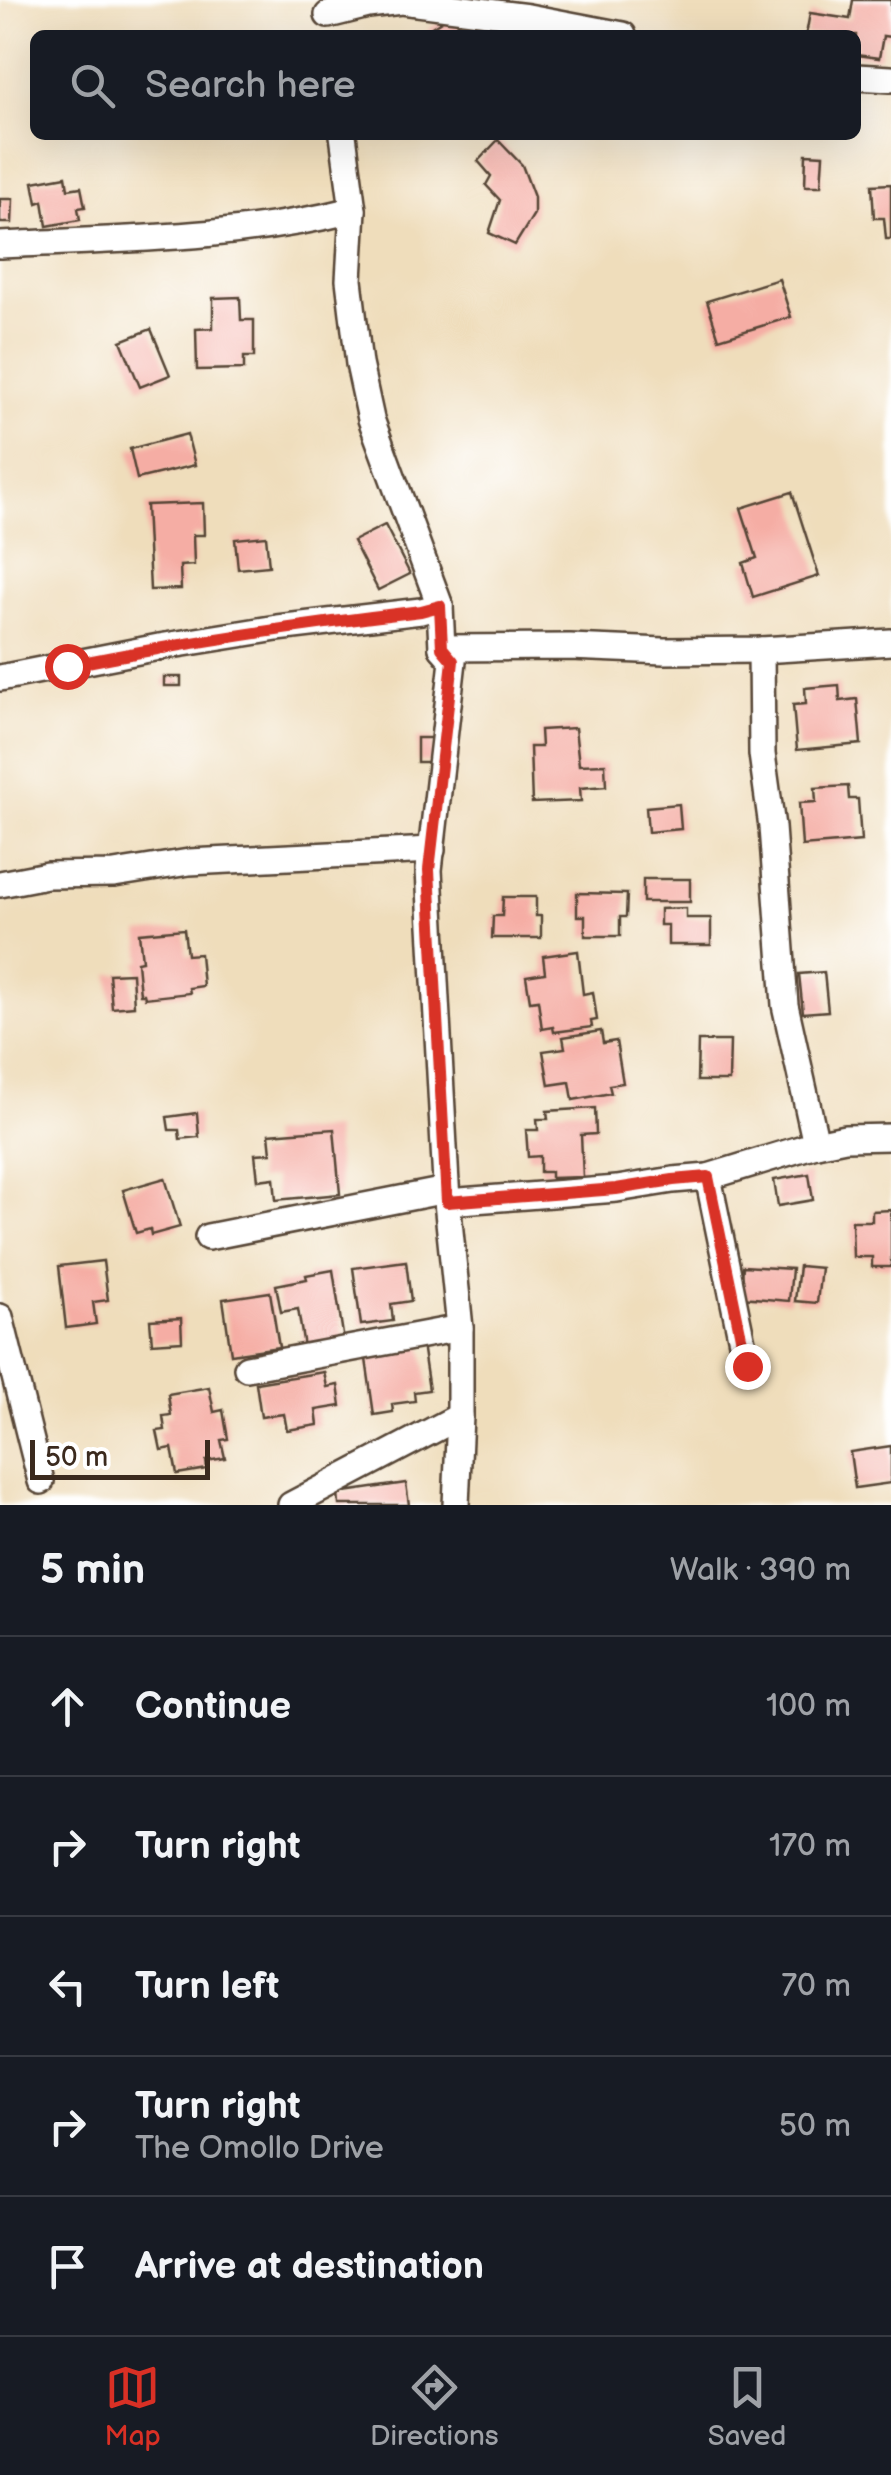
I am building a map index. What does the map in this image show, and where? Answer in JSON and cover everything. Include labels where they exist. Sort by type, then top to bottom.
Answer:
[{"type":"street","points":[[328,17],[402,0],[528,16],[597,30]]},
{"type":"street","points":[[861,77],[891,79]]},
{"type":"street","points":[[345,140],[353,210],[349,280],[359,364],[372,418],[440,606],[442,648],[453,661],[429,870],[447,1196],[460,1328],[456,1505]]},
{"type":"street","points":[[0,246],[254,228],[307,222],[353,210]]},
{"type":"street","points":[[0,678],[160,647],[440,606]]},
{"type":"street","points":[[442,648],[761,650],[891,642]]},
{"type":"street","points":[[761,650],[762,754],[772,827],[784,1005],[816,1144]]},
{"type":"street","points":[[0,884],[47,875],[114,874],[190,862],[432,850]]},
{"type":"street","points":[[208,1238],[447,1196],[616,1189],[708,1177],[816,1144],[891,1136]]},
{"type":"street","points":[[708,1177],[747,1366]]},
{"type":"street","points":[[0,1317],[41,1481]]},
{"type":"street","points":[[247,1368],[460,1328]]},
{"type":"street","points":[[291,1505],[460,1416]]},
{"type":"building","points":[[853,0],[891,0],[891,37],[883,36],[879,58],[861,56],[861,30],[807,30],[810,13],[850,19]]},
{"type":"building","points":[[452,14],[462,30],[427,30]]},
{"type":"building","points":[[498,140],[522,165],[534,197],[534,214],[515,245],[489,233],[500,200],[486,185],[491,176],[478,161]]},
{"type":"building","points":[[806,154],[823,155],[821,186],[805,186]]},
{"type":"building","points":[[66,176],[68,189],[81,187],[85,207],[78,208],[80,220],[47,226],[43,201],[37,203],[33,182]]},
{"type":"building","points":[[891,184],[891,239],[886,239],[884,218],[874,218],[872,185]]},
{"type":"building","points":[[0,199],[13,199],[12,223],[0,223]]},
{"type":"building","points":[[779,279],[791,317],[719,339],[707,301]]},
{"type":"building","points":[[240,297],[241,320],[254,320],[254,357],[244,357],[244,369],[197,370],[196,329],[213,328],[213,298]]},
{"type":"building","points":[[151,329],[170,375],[140,387],[121,341]]},
{"type":"building","points":[[187,434],[195,465],[137,479],[130,449]]},
{"type":"building","points":[[792,492],[819,576],[753,597],[743,563],[757,558],[741,508]]},
{"type":"building","points":[[203,503],[204,535],[193,535],[194,565],[180,566],[181,589],[150,590],[146,505]]},
{"type":"building","points":[[385,525],[410,574],[378,590],[353,541]]},
{"type":"building","points":[[266,536],[269,566],[238,569],[235,539]]},
{"type":"building","points":[[164,677],[181,677],[181,686],[164,686]]},
{"type":"building","points":[[839,685],[840,701],[857,699],[861,744],[797,750],[793,705],[806,704],[805,688]]},
{"type":"building","points":[[575,728],[579,765],[605,764],[606,786],[580,788],[581,801],[532,803],[530,747],[541,747],[540,730]]},
{"type":"building","points":[[417,738],[433,738],[433,762],[417,762]]},
{"type":"building","points":[[848,786],[849,799],[858,799],[861,841],[802,846],[799,803],[816,802],[815,788]]},
{"type":"building","points":[[679,804],[681,829],[648,832],[646,807]]},
{"type":"building","points":[[643,879],[690,879],[690,902],[643,902]]},
{"type":"building","points":[[577,893],[627,894],[626,917],[620,917],[620,936],[585,936],[585,916],[577,916]]},
{"type":"building","points":[[503,897],[536,897],[541,938],[492,938],[493,916],[502,916]]},
{"type":"building","points":[[686,908],[686,918],[711,918],[711,945],[668,945],[668,925],[660,925],[660,909]]},
{"type":"building","points":[[184,929],[187,955],[200,954],[203,986],[189,988],[190,993],[145,998],[140,994],[137,962],[142,961],[139,933]]},
{"type":"building","points":[[578,951],[583,994],[593,992],[597,1020],[591,1021],[592,1027],[554,1032],[553,1027],[542,1029],[538,1000],[530,1001],[526,976],[545,973],[543,956]]},
{"type":"building","points":[[824,972],[828,1011],[803,1013],[799,974]]},
{"type":"building","points":[[132,973],[134,1006],[112,1008],[109,974]]},
{"type":"building","points":[[601,1031],[603,1043],[616,1041],[623,1083],[609,1085],[611,1093],[573,1100],[570,1082],[549,1085],[543,1051],[565,1048],[563,1037]]},
{"type":"building","points":[[698,1041],[730,1041],[729,1081],[697,1081]]},
{"type":"building","points":[[595,1108],[596,1134],[581,1135],[583,1177],[551,1178],[551,1172],[540,1172],[540,1156],[528,1157],[526,1130],[538,1130],[537,1119],[548,1119],[547,1111]]},
{"type":"building","points":[[197,1113],[199,1137],[180,1139],[179,1130],[169,1130],[167,1117]]},
{"type":"building","points":[[334,1129],[340,1194],[276,1200],[274,1178],[258,1180],[255,1154],[271,1153],[269,1134]]},
{"type":"building","points":[[809,1174],[813,1200],[778,1206],[774,1180]]},
{"type":"building","points":[[165,1178],[180,1227],[151,1235],[150,1229],[136,1233],[123,1190]]},
{"type":"building","points":[[891,1210],[891,1267],[872,1267],[872,1257],[853,1257],[852,1221],[872,1221],[872,1211]]},
{"type":"building","points":[[103,1261],[108,1300],[93,1302],[96,1324],[66,1328],[59,1266]]},
{"type":"building","points":[[406,1261],[411,1301],[391,1304],[393,1321],[361,1325],[353,1268]]},
{"type":"building","points":[[743,1266],[792,1269],[789,1301],[741,1297]]},
{"type":"building","points":[[799,1266],[821,1268],[817,1303],[795,1301]]},
{"type":"building","points":[[333,1270],[344,1341],[304,1347],[298,1309],[281,1312],[276,1285]]},
{"type":"building","points":[[270,1292],[279,1347],[231,1354],[223,1299]]},
{"type":"building","points":[[181,1318],[182,1341],[152,1343],[150,1320]]},
{"type":"building","points":[[422,1344],[429,1390],[414,1392],[415,1401],[392,1404],[393,1412],[374,1415],[365,1352]]},
{"type":"building","points":[[324,1372],[327,1387],[338,1385],[341,1406],[316,1410],[318,1425],[287,1430],[284,1414],[261,1417],[256,1383]]},
{"type":"building","points":[[209,1387],[214,1412],[223,1410],[228,1439],[221,1440],[225,1458],[206,1461],[207,1469],[177,1474],[172,1448],[161,1450],[157,1431],[165,1430],[163,1416],[171,1415],[168,1394]]},
{"type":"building","points":[[891,1446],[891,1483],[855,1488],[850,1452]]},
{"type":"building","points":[[406,1483],[409,1505],[339,1505],[338,1493]]},
{"type":"route","points":[[67,666],[277,628],[440,606],[442,648],[453,661],[429,870],[447,1202],[616,1189],[708,1177],[747,1366]]}]
